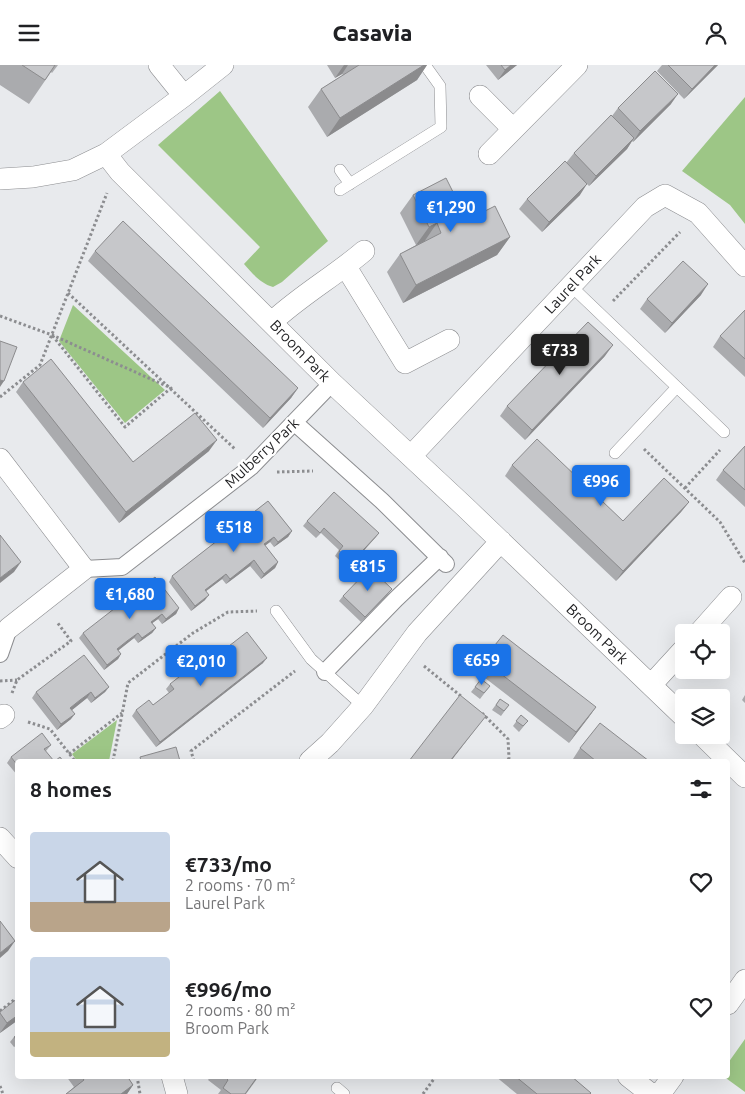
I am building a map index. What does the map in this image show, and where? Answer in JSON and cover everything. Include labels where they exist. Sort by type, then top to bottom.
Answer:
[{"type":"street","points":[[159,65],[184,96]]},
{"type":"street","points":[[0,179],[33,177],[73,170],[111,160],[184,96],[223,65]]},
{"type":"street","points":[[489,154],[577,65]]},
{"type":"street","points":[[480,96],[513,129]]},
{"type":"street","name":"Broom Park","points":[[111,160],[332,383],[501,541],[675,708]]},
{"type":"street","name":"Laurel Park","points":[[411,456],[645,207],[665,195],[698,213],[745,266]]},
{"type":"street","points":[[272,322],[291,305],[346,267],[364,251]]},
{"type":"street","points":[[346,267],[405,363],[448,341]]},
{"type":"street","name":"Mulberry Park","points":[[84,569],[122,567],[251,467],[332,383]]},
{"type":"street","points":[[295,423],[443,560],[396,599],[325,672]]},
{"type":"street","points":[[0,459],[84,569],[9,628],[0,654]]},
{"type":"street","points":[[312,759],[330,743],[363,706],[404,649],[444,602],[501,541]]},
{"type":"street","points":[[706,624],[731,597]]},
{"type":"street","points":[[651,685],[675,659]]},
{"type":"street","points":[[711,744],[727,759]]},
{"type":"street","points":[[730,762],[745,777]]},
{"type":"street","points":[[173,1079],[177,1094]]},
{"type":"street","points":[[632,1079],[651,1094]]},
{"type":"street","points":[[660,1094],[671,1079]]},
{"type":"lane","points":[[340,170],[345,187],[440,127],[440,86],[425,65]]},
{"type":"lane","points":[[571,286],[724,432]]},
{"type":"lane","points":[[615,453],[678,387]]},
{"type":"lane","points":[[276,611],[311,659],[363,706]]},
{"type":"path","points":[[0,397],[40,365],[68,293],[111,160]]},
{"type":"path","points":[[600,314],[698,213]]},
{"type":"path","points":[[68,293],[171,388],[258,473],[345,469]]},
{"type":"path","points":[[0,315],[52,335],[171,388]]},
{"type":"path","points":[[52,335],[125,427],[171,388]]},
{"type":"path","points":[[685,488],[719,452],[724,432]]},
{"type":"path","points":[[631,436],[720,522],[745,563]]},
{"type":"path","points":[[42,601],[71,641],[17,681],[2,717],[50,729],[73,759]]},
{"type":"path","points":[[113,759],[128,683],[193,633],[228,612],[276,611]]},
{"type":"path","points":[[404,649],[466,700]]},
{"type":"path","points":[[193,759],[191,751],[311,659]]},
{"type":"path","points":[[0,681],[17,681]]},
{"type":"path","points":[[479,711],[508,739],[508,759]]},
{"type":"path","points":[[69,754],[122,713]]},
{"type":"path","points":[[0,1011],[15,999]]},
{"type":"path","points":[[138,1079],[140,1094]]},
{"type":"path","points":[[423,1094],[434,1079]]},
{"type":"path","points":[[0,1086],[3,1094]]},
{"type":"green space","points":[[220,91],[328,241],[282,282],[273,287],[260,281],[244,264],[260,247],[158,145]]},
{"type":"green space","points":[[745,97],[745,224],[730,205],[682,171]]},
{"type":"green space","points":[[73,305],[165,390],[125,423],[59,341]]},
{"type":"green space","points":[[117,720],[109,759],[76,759],[72,754]]},
{"type":"green space","points":[[745,1039],[745,1092],[727,1079],[730,1079],[730,1060]]},
{"type":"building","points":[[22,65],[55,65],[45,80]]},
{"type":"building","points":[[359,65],[424,65],[340,118],[321,89]]},
{"type":"building","points":[[501,65],[511,65],[505,70]]},
{"type":"building","points":[[668,65],[715,65],[692,89]]},
{"type":"building","points":[[655,71],[678,94],[640,131],[618,108]]},
{"type":"building","points":[[611,115],[634,138],[596,176],[574,153]]},
{"type":"building","points":[[565,161],[587,184],[549,222],[527,199]]},
{"type":"building","points":[[446,178],[467,220],[495,206],[510,237],[416,285],[400,254],[441,233],[437,223],[429,227],[413,195]]},
{"type":"building","points":[[123,221],[298,388],[270,418],[95,251]]},
{"type":"building","points":[[683,261],[708,284],[672,323],[647,299]]},
{"type":"building","points":[[745,310],[745,359],[720,336]]},
{"type":"building","points":[[588,322],[613,345],[532,430],[507,406]]},
{"type":"building","points":[[0,341],[17,347],[4,381],[0,380]]},
{"type":"building","points":[[51,359],[133,462],[195,413],[217,440],[126,512],[23,382]]},
{"type":"building","points":[[537,439],[623,521],[664,478],[689,502],[623,571],[512,465]]},
{"type":"building","points":[[745,446],[745,490],[723,470]]},
{"type":"building","points":[[334,492],[379,533],[352,562],[339,551],[343,546],[324,528],[320,533],[307,521]]},
{"type":"building","points":[[268,501],[292,531],[278,542],[274,537],[264,544],[278,562],[264,574],[254,560],[230,579],[226,574],[205,590],[209,595],[195,606],[172,576]]},
{"type":"building","points":[[0,535],[21,562],[0,578]]},
{"type":"building","points":[[370,568],[392,589],[365,617],[343,596]]},
{"type":"building","points":[[155,577],[179,608],[166,619],[162,614],[151,622],[156,628],[142,638],[138,633],[127,641],[117,649],[121,654],[107,665],[83,633]]},
{"type":"building","points":[[247,632],[267,658],[160,742],[136,710],[149,700],[153,705],[174,689],[170,684],[198,662],[202,667]]},
{"type":"building","points":[[503,635],[596,707],[576,732],[483,660]]},
{"type":"building","points":[[84,655],[109,687],[95,698],[91,692],[80,700],[70,708],[75,714],[61,724],[36,692]]},
{"type":"building","points":[[481,679],[490,686],[484,693],[475,687]]},
{"type":"building","points":[[460,695],[486,716],[452,759],[411,759]]},
{"type":"building","points":[[500,699],[509,705],[504,711],[496,705]]},
{"type":"building","points":[[521,715],[528,721],[523,726],[516,721]]},
{"type":"building","points":[[600,723],[646,759],[594,759],[580,748]]},
{"type":"building","points":[[42,733],[51,745],[44,749],[52,759],[15,759],[15,762],[11,757]]},
{"type":"building","points":[[176,747],[179,759],[140,759],[140,757]]},
{"type":"building","points":[[0,921],[15,941],[0,953]]},
{"type":"building","points":[[15,1000],[15,1017],[7,1023],[0,1012]]},
{"type":"building","points":[[129,1079],[133,1085],[121,1094],[66,1094],[84,1080]]},
{"type":"building","points":[[256,1079],[245,1094],[231,1094],[223,1088],[228,1080]]},
{"type":"building","points":[[519,1079],[575,1079],[591,1093],[590,1094],[537,1094]]}]
